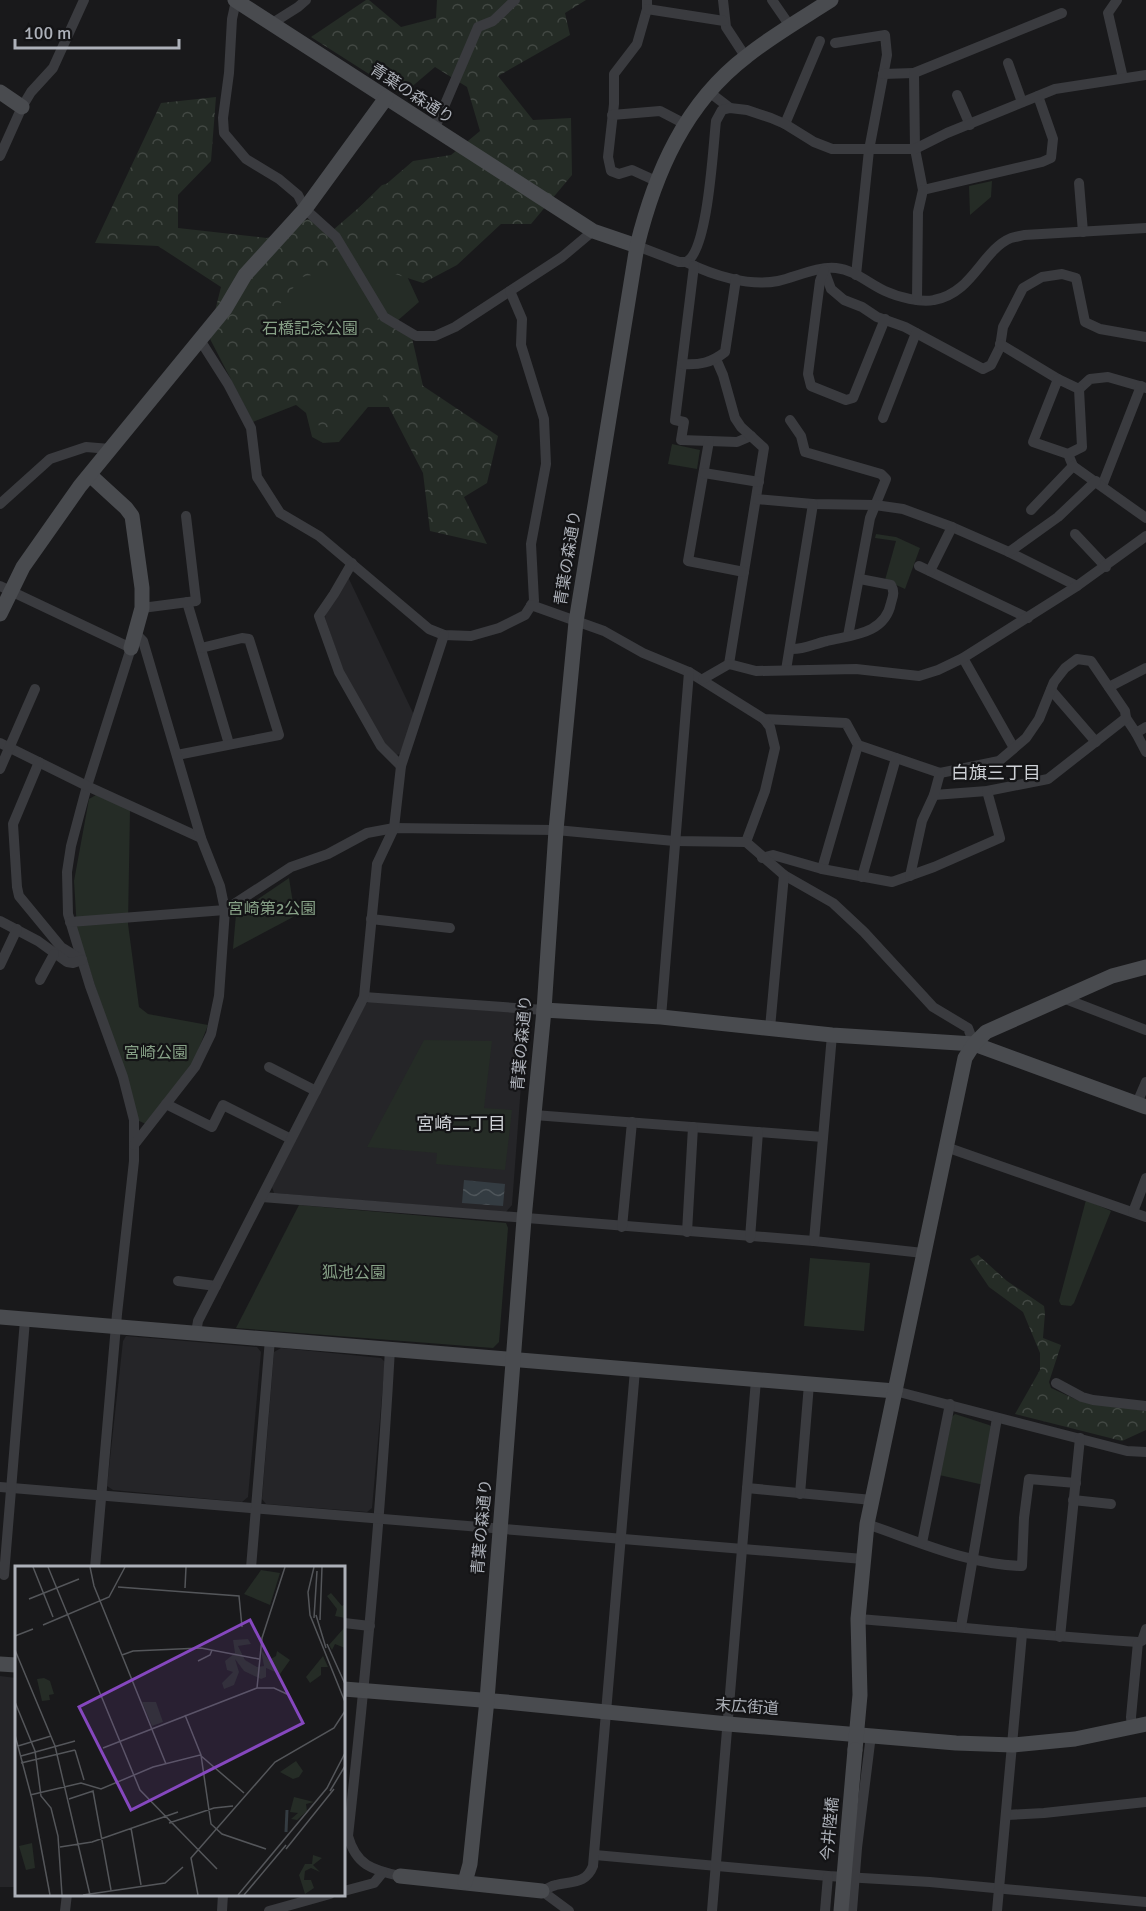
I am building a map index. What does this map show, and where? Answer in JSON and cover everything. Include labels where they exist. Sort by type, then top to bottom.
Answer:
[{"type":"street","points":[[0,156],[22,106],[52,68],[84,0]]},
{"type":"street","points":[[271,24],[306,0]]},
{"type":"street","points":[[434,130],[478,27],[493,21],[515,0]]},
{"type":"street","points":[[723,0],[724,21],[745,56]]},
{"type":"street","points":[[772,0],[790,26]]},
{"type":"street","name":"青葉の森通り","points":[[465,1882],[470,1864],[487,1700],[524,1219],[544,1010],[556,831],[576,622],[636,246],[665,159],[685,124],[709,92],[745,56],[831,0]]},
{"type":"street","points":[[1117,0],[1108,13],[1123,78]]},
{"type":"street","points":[[236,1],[232,19],[229,73],[223,118],[224,133],[246,159],[279,179],[298,195],[306,209],[336,237],[384,317],[416,336],[435,336],[445,332],[562,257],[593,231]]},
{"type":"street","name":"青葉の森通り","points":[[236,1],[593,231],[636,246]]},
{"type":"street","points":[[656,181],[632,170],[619,174],[611,171],[608,157],[614,74],[636,44],[647,4],[724,21]]},
{"type":"street","points":[[883,74],[914,74],[1062,13]]},
{"type":"street","points":[[835,44],[885,35],[887,55],[869,150],[856,275]]},
{"type":"street","points":[[785,124],[820,41]]},
{"type":"street","points":[[1008,63],[1022,102]]},
{"type":"street","points":[[914,74],[915,149],[923,190],[918,212],[917,300]]},
{"type":"street","points":[[751,436],[738,442],[681,440],[684,422],[675,420],[690,264],[703,230],[716,121],[722,110],[730,108],[747,110],[785,124],[814,142],[832,149],[915,149],[1055,89],[1123,78],[1144,78]]},
{"type":"street","points":[[0,92],[22,106]]},
{"type":"street","points":[[709,92],[730,108]]},
{"type":"street","points":[[957,95],[970,125]]},
{"type":"street","points":[[923,190],[1051,158],[1053,139],[1038,96]]},
{"type":"street","points":[[0,614],[5,589],[80,486],[225,309],[245,274],[306,209],[386,98]]},
{"type":"street","points":[[612,116],[660,111],[685,124]]},
{"type":"street","points":[[1079,183],[1083,232]]},
{"type":"street","points":[[636,246],[736,279],[761,283],[834,268],[856,275],[885,291],[917,300],[933,301],[948,296],[968,282],[997,248],[1010,239],[1024,235],[1146,228]]},
{"type":"street","points":[[824,270],[831,289],[844,300],[916,333],[983,369],[991,365],[1000,344],[1003,327],[1023,288],[1042,277],[1062,274],[1076,278],[1085,322],[1100,329],[1146,338]]},
{"type":"street","points":[[824,270],[820,281],[808,374],[811,386],[846,400],[853,398],[885,319]]},
{"type":"street","points":[[682,364],[701,365],[716,359],[725,352],[736,279]]},
{"type":"street","points":[[200,340],[228,384],[251,428],[257,477],[280,513],[319,536],[429,629],[444,635],[471,636],[499,628],[525,615],[534,601],[531,544],[546,464],[544,419],[521,345],[522,318],[510,291]]},
{"type":"street","points":[[883,418],[916,333]]},
{"type":"street","points":[[1000,344],[1079,389]]},
{"type":"street","points":[[716,359],[735,418],[741,427],[764,448],[729,664]]},
{"type":"street","points":[[1009,552],[1058,517],[1099,483],[1144,387],[1108,377],[1090,379],[1079,389]]},
{"type":"street","points":[[1058,379],[1033,442],[1068,454],[1082,447],[1079,389]]},
{"type":"street","points":[[790,420],[801,436],[805,452],[880,474],[886,479],[870,518],[848,636]]},
{"type":"street","points":[[709,441],[688,561],[744,572]]},
{"type":"street","points":[[0,504],[50,459],[86,447],[110,449]]},
{"type":"street","points":[[1068,454],[1072,466],[1146,518]]},
{"type":"street","points":[[1031,510],[1072,466]]},
{"type":"street","points":[[704,473],[759,482]]},
{"type":"street","points":[[90,475],[132,516],[142,588],[142,608],[87,786],[67,872],[66,894],[70,922],[123,1077],[134,1120],[134,1145],[94,1566]]},
{"type":"street","points":[[756,499],[903,508],[1009,552],[1077,586]]},
{"type":"street","points":[[786,670],[813,504]]},
{"type":"street","points":[[142,608],[196,601],[186,516]]},
{"type":"street","points":[[930,572],[952,527]]},
{"type":"street","points":[[1075,534],[1106,567]]},
{"type":"street","points":[[704,680],[729,664],[756,671],[856,669],[919,676],[938,670],[963,658],[1028,618],[1106,567],[1146,536]]},
{"type":"street","points":[[352,563],[319,616],[339,672],[381,746],[401,766]]},
{"type":"street","points":[[919,566],[1028,618]]},
{"type":"street","points":[[790,649],[802,650],[821,642],[869,630],[883,622],[890,610],[894,590],[891,585],[860,579]]},
{"type":"street","points":[[5,589],[133,640],[143,641],[201,837],[220,886],[225,910],[219,996],[211,1034],[195,1067],[134,1145]]},
{"type":"street","points":[[187,603],[229,744]]},
{"type":"street","points":[[531,605],[604,631],[643,653],[689,672],[764,719],[770,727],[775,748],[765,791],[746,842]]},
{"type":"street","points":[[196,1333],[198,1321],[364,997],[377,864],[393,828],[401,766],[444,635]]},
{"type":"street","points":[[177,755],[279,735],[249,639],[242,638],[201,648]]},
{"type":"street","points":[[963,658],[1014,748]]},
{"type":"street","points":[[764,719],[846,723],[858,745],[940,773],[999,760],[1014,748],[1026,738],[1039,719],[1051,690],[1065,668],[1077,659],[1091,661],[1125,711],[1126,718],[1146,752]]},
{"type":"street","points":[[1110,687],[1146,668]]},
{"type":"street","points":[[661,1017],[689,672]]},
{"type":"street","points":[[0,768],[5,746],[35,689]]},
{"type":"street","points":[[1051,690],[1096,742]]},
{"type":"street","points":[[934,795],[987,791],[1048,779],[1126,718]]},
{"type":"street","points":[[1136,733],[1146,727]]},
{"type":"street","points":[[822,869],[858,745]]},
{"type":"street","points":[[5,746],[201,837]]},
{"type":"street","points":[[862,877],[896,758]]},
{"type":"street","points":[[39,762],[13,824],[17,887],[19,896],[62,947],[82,960]]},
{"type":"street","points":[[910,876],[922,821],[934,795],[940,773]]},
{"type":"street","points":[[762,858],[773,855],[822,869],[892,882],[1000,838],[987,791]]},
{"type":"street","points":[[70,922],[225,910],[291,867],[328,854],[367,833],[393,828],[556,831],[674,841],[746,842],[784,875],[833,903],[864,932],[933,1007],[968,1028],[974,1044]]},
{"type":"street","points":[[770,1028],[784,875]]},
{"type":"street","points":[[371,919],[450,928]]},
{"type":"street","points":[[0,921],[38,941],[67,962],[82,960]]},
{"type":"street","points":[[0,965],[17,929]]},
{"type":"street","points":[[40,980],[54,954]]},
{"type":"street","points":[[974,1044],[986,1032],[1112,976],[1146,967]]},
{"type":"street","points":[[364,997],[661,1017],[832,1035],[974,1044],[1142,1105],[1146,1082]]},
{"type":"street","points":[[1063,998],[1146,1030]]},
{"type":"street","points":[[814,1241],[832,1035]]},
{"type":"street","name":"今井陸橋","points":[[842,1911],[855,1750],[864,1734],[860,1695],[858,1619],[867,1524],[964,1063],[974,1044]]},
{"type":"street","points":[[269,1067],[316,1091]]},
{"type":"street","points":[[166,1104],[212,1127],[223,1105],[291,1139]]},
{"type":"street","points":[[534,1115],[823,1137]]},
{"type":"street","points":[[622,1227],[632,1122]]},
{"type":"street","points":[[687,1232],[693,1127]]},
{"type":"street","points":[[750,1238],[758,1132]]},
{"type":"street","points":[[946,1147],[1146,1217]]},
{"type":"street","points":[[1133,1212],[1146,1178]]},
{"type":"street","points":[[262,1197],[750,1238],[814,1241],[923,1253]]},
{"type":"street","points":[[178,1281],[216,1286]]},
{"type":"street","points":[[0,1317],[895,1391],[1127,1451],[1146,1452]]},
{"type":"street","points":[[2,1575],[6,1488],[25,1320]]},
{"type":"street","points":[[251,1566],[270,1339]]},
{"type":"street","points":[[390,1349],[370,1626],[346,1835],[359,1860],[383,1872],[400,1876],[542,1891],[569,1911]]},
{"type":"street","points":[[542,1891],[555,1885],[576,1882],[587,1876],[593,1866],[595,1855],[635,1370]]},
{"type":"street","points":[[712,1911],[756,1380]]},
{"type":"street","points":[[1056,1383],[1093,1401],[1146,1406]]},
{"type":"street","points":[[800,1494],[809,1384]]},
{"type":"street","points":[[921,1543],[950,1404]]},
{"type":"street","points":[[961,1627],[998,1418]]},
{"type":"street","points":[[1060,1637],[1080,1438]]},
{"type":"street","points":[[867,1524],[973,1560],[998,1566],[1022,1566],[1024,1518],[1029,1479],[1076,1483]]},
{"type":"street","points":[[6,1488],[863,1559]]},
{"type":"street","points":[[747,1488],[872,1500]]},
{"type":"street","points":[[1073,1500],[1111,1504]]},
{"type":"street","points":[[858,1619],[1138,1642],[1142,1641],[1146,1629]]},
{"type":"street","points":[[345,1623],[370,1626]]},
{"type":"street","points":[[997,1911],[1022,1634]]},
{"type":"street","points":[[1138,1642],[1131,1717],[1139,1726]]},
{"type":"street","points":[[0,1664],[15,1665]]},
{"type":"street","name":"末広街道","points":[[345,1689],[956,1743],[1013,1744],[1075,1739],[1139,1726]]},
{"type":"street","points":[[852,1911],[864,1734]]},
{"type":"street","points":[[1006,1815],[1146,1802]]},
{"type":"street","points":[[595,1855],[1146,1902]]},
{"type":"street","points":[[345,1891],[374,1883],[383,1872]]},
{"type":"street","points":[[825,1911],[828,1876]]},
{"type":"street","points":[[65,1911],[67,1896]]},
{"type":"street","points":[[222,1911],[223,1896]]},
{"type":"street","points":[[269,1911],[323,1896]]},
{"type":"shaded area","points":[[348,577],[414,715],[400,754],[393,756],[379,739],[344,673],[325,618],[326,612]]},
{"type":"shaded area","points":[[370,1000],[520,1013],[526,1019],[512,1205],[506,1212],[274,1193],[272,1187],[365,1005]]},
{"type":"shaded area","points":[[126,1336],[257,1347],[261,1352],[248,1497],[242,1502],[113,1490],[107,1486],[123,1341]]},
{"type":"shaded area","points":[[281,1348],[381,1358],[385,1362],[372,1508],[367,1512],[266,1504],[262,1499],[274,1352]]},
{"type":"shaded area","points":[[0,1676],[15,1678],[15,1887],[0,1887]]},
{"type":"green space","points":[[369,0],[401,27],[436,18],[437,0],[586,0],[565,13],[570,35],[498,76],[533,120],[571,118],[572,175],[531,224],[501,224],[457,265],[423,283],[364,264],[302,277],[275,310],[288,338],[325,342],[379,318],[412,338],[423,386],[498,436],[487,483],[464,497],[487,544],[430,531],[423,473],[379,388],[339,429],[319,426],[309,401],[254,407],[209,335],[221,287],[158,246],[95,243],[161,103],[216,97],[211,161],[178,195],[178,228],[267,238],[308,219],[333,230],[413,161],[451,155],[480,131],[467,87],[435,67],[402,95],[311,37]]},
{"type":"green space","name":"石橋記念公園","points":[[455,163],[406,274],[419,302],[388,329],[391,407],[368,407],[339,442],[323,443],[312,437],[306,413],[296,405],[253,422],[210,339],[224,321],[328,238],[382,185]]},
{"type":"green space","points":[[992,181],[991,197],[970,215],[969,186]]},
{"type":"green space","points":[[672,444],[700,450],[697,469],[668,464]]},
{"type":"green space","points":[[876,534],[896,537],[920,548],[905,589],[885,580],[896,541],[875,538]]},
{"type":"green space","name":"宮崎公園","points":[[96,795],[130,810],[128,924],[139,1007],[148,1014],[208,1025],[191,1068],[146,1124],[139,1121],[77,930],[74,881],[89,799]]},
{"type":"green space","name":"宮崎第2公園","points":[[289,878],[295,916],[233,949],[236,914]]},
{"type":"green space","points":[[424,1040],[492,1041],[484,1108],[512,1110],[505,1170],[436,1164],[437,1153],[367,1147]]},
{"type":"green space","points":[[1086,1200],[1111,1211],[1074,1303],[1071,1306],[1061,1305],[1059,1301]]},
{"type":"green space","name":"狐池公園","points":[[299,1205],[506,1223],[508,1228],[499,1342],[493,1348],[236,1328]]},
{"type":"green space","points":[[978,1255],[1007,1281],[1044,1306],[1043,1338],[1061,1345],[1049,1382],[1051,1388],[1079,1401],[1146,1411],[1146,1430],[1122,1441],[1015,1414],[1040,1370],[1040,1353],[1023,1312],[989,1287],[970,1259]]},
{"type":"green space","points":[[810,1258],[870,1263],[864,1331],[804,1326]]},
{"type":"green space","points":[[955,1414],[995,1429],[984,1485],[939,1475],[952,1417]]},
{"type":"water","points":[[464,1180],[505,1184],[503,1206],[462,1203]]},
{"type":"district","name":"白旗三丁目","points":[[996,773]]},
{"type":"district","name":"宮崎二丁目","points":[[461,1124]]}]
